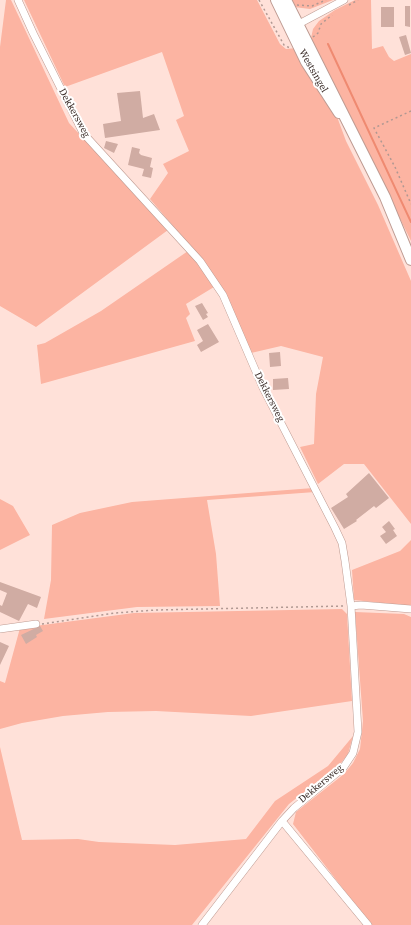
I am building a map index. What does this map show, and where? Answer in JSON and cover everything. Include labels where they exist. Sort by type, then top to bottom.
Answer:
[{"type":"main road","name":"Westsingel","points":[[276,0],[294,26],[356,138],[385,197],[411,260]]},
{"type":"main road","name":"Westsingel","points":[[286,0],[294,26]]},
{"type":"street","name":"Dekkersweg","points":[[18,0],[83,133],[195,256],[223,294],[263,388],[298,453],[342,543],[351,606],[358,732],[353,753],[343,768],[294,808],[202,925]]},
{"type":"street","points":[[294,26],[344,0]]},
{"type":"street","points":[[351,606],[360,605],[411,609]]},
{"type":"street","points":[[0,629],[36,624]]},
{"type":"street","points":[[282,822],[368,925]]},
{"type":"path","points":[[259,0],[268,17]]},
{"type":"path","points":[[411,111],[374,128],[395,167],[411,204]]},
{"type":"path","points":[[36,624],[115,613],[156,610],[351,606]]},
{"type":"shaded area","points":[[6,0],[11,0],[69,123],[168,230],[36,327],[0,306],[0,47]]},
{"type":"shaded area","points":[[24,0],[257,0],[280,44],[286,49],[297,48],[336,114],[346,141],[378,205],[411,281],[411,524],[364,464],[344,464],[318,484],[300,447],[314,444],[316,394],[323,357],[281,346],[251,353],[202,260],[150,199],[168,173],[163,164],[189,151],[176,120],[184,116],[162,52],[65,87]]},
{"type":"shaded area","points":[[291,0],[333,0],[310,9],[294,7]]},
{"type":"shaded area","points":[[355,0],[371,0],[372,49],[383,46],[389,57],[394,61],[411,54],[411,241],[311,38],[313,29],[319,21],[335,10]]},
{"type":"shaded area","points":[[188,251],[201,266],[214,287],[186,304],[190,314],[186,318],[195,341],[41,384],[37,345],[45,343],[101,311]]},
{"type":"shaded area","points":[[313,488],[315,492],[207,500],[216,554],[220,606],[137,607],[44,619],[51,580],[52,525],[80,513],[132,502]]},
{"type":"shaded area","points":[[0,499],[13,506],[30,535],[0,550]]},
{"type":"shaded area","points":[[411,540],[411,606],[354,600],[352,570],[400,551]]},
{"type":"shaded area","points":[[342,609],[347,614],[352,701],[251,716],[156,711],[108,712],[63,716],[22,723],[0,729],[0,681],[5,683],[20,628],[134,613]]},
{"type":"shaded area","points":[[355,612],[404,614],[411,617],[411,925],[371,925],[293,824],[296,812],[344,774],[353,763],[360,749],[363,721]]},
{"type":"shaded area","points":[[353,736],[348,754],[341,763],[289,804],[192,925],[0,925],[0,747],[22,840],[78,839],[99,842],[175,845],[246,839],[275,801],[328,766]]},
{"type":"building","points":[[405,6],[410,6],[410,27],[405,26]]},
{"type":"building","points":[[381,7],[394,7],[394,27],[381,27]]},
{"type":"building","points":[[406,35],[411,53],[405,55],[399,37]]},
{"type":"building","points":[[140,91],[143,118],[154,114],[160,130],[105,138],[103,124],[121,121],[117,93]]},
{"type":"building","points":[[106,141],[118,144],[114,153],[104,148]]},
{"type":"building","points":[[132,147],[140,149],[139,153],[141,155],[152,158],[150,167],[153,168],[151,178],[142,176],[144,169],[128,165]]},
{"type":"building","points":[[202,303],[208,313],[206,314],[208,317],[203,320],[195,306]]},
{"type":"building","points":[[208,324],[219,342],[201,352],[197,345],[203,341],[197,330]]},
{"type":"building","points":[[280,352],[281,366],[270,367],[269,353]]},
{"type":"building","points":[[288,378],[289,389],[273,390],[273,379]]},
{"type":"building","points":[[369,473],[389,498],[376,508],[374,506],[356,520],[357,521],[344,529],[331,508],[348,497],[346,494]]},
{"type":"building","points":[[389,521],[395,529],[393,530],[397,536],[386,544],[380,536],[386,532],[382,527]]},
{"type":"building","points":[[0,582],[41,597],[37,608],[28,604],[19,621],[0,612],[0,605],[2,606],[7,593],[0,590]]},
{"type":"building","points":[[40,626],[43,631],[26,644],[21,635]]},
{"type":"building","points":[[0,642],[9,646],[0,665]]},
{"type":"waterway","points":[[328,44],[411,222]]}]
